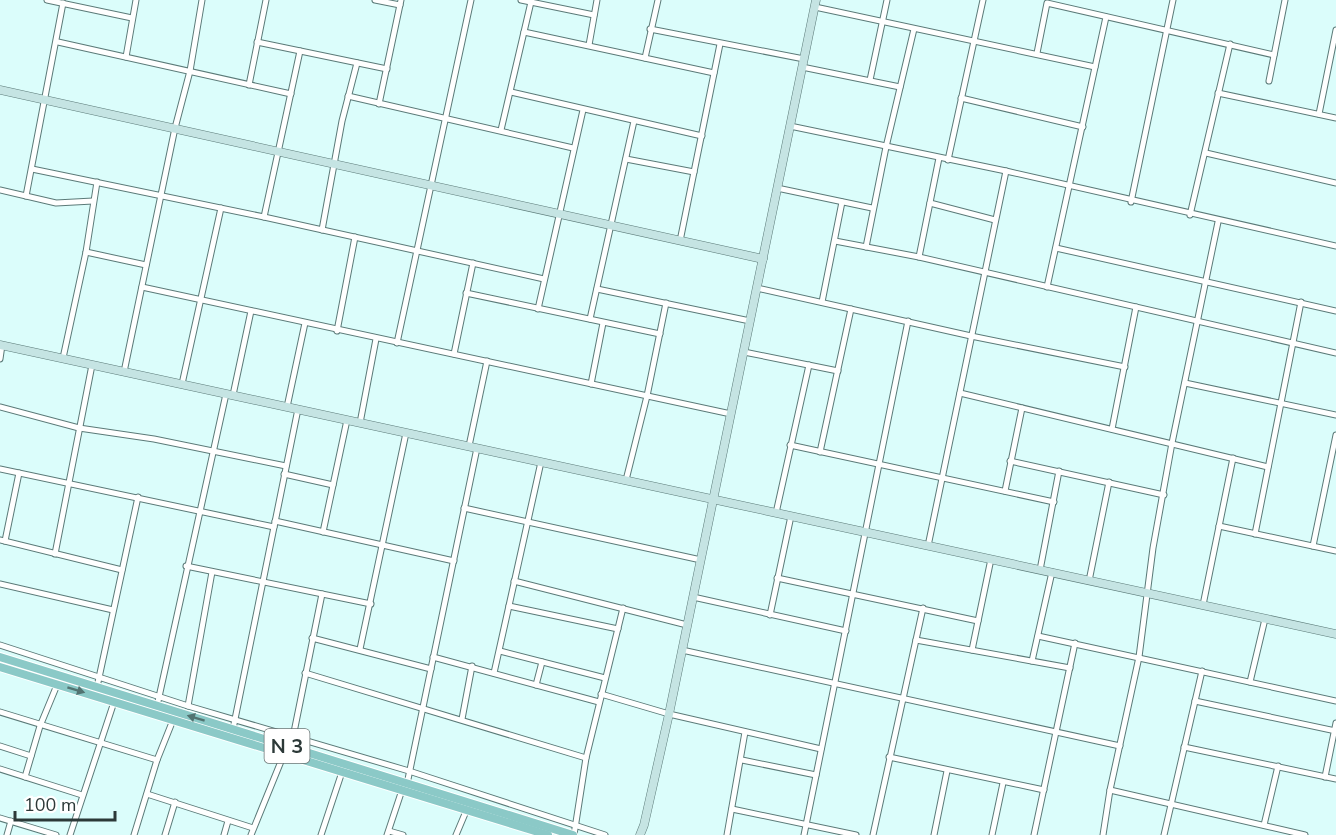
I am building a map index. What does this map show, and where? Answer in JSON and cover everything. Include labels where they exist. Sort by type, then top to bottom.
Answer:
[{"type":"main road","name":"N 3","points":[[0,657],[291,747],[548,835]]},
{"type":"main road","name":"N 3","points":[[0,667],[342,772],[404,787],[573,835]]},
{"type":"street","points":[[47,0],[132,18]]},
{"type":"street","points":[[126,57],[136,0]]},
{"type":"street","points":[[124,372],[175,128],[190,71],[202,0]]},
{"type":"street","points":[[249,85],[266,0]]},
{"type":"street","points":[[375,0],[401,3],[379,104]]},
{"type":"street","points":[[397,344],[471,0]]},
{"type":"street","points":[[521,0],[594,15]]},
{"type":"street","points":[[589,45],[597,0]]},
{"type":"street","points":[[645,58],[658,0]]},
{"type":"street","points":[[870,80],[887,0]]},
{"type":"street","points":[[948,160],[983,0]]},
{"type":"street","points":[[1131,202],[1173,0]]},
{"type":"street","points":[[1269,81],[1285,0]]},
{"type":"street","points":[[501,130],[531,2]]},
{"type":"street","points":[[26,196],[58,42],[63,3]]},
{"type":"street","points":[[1037,53],[1047,3],[1274,55]]},
{"type":"street","points":[[640,835],[669,714],[816,4],[882,22],[1095,67]]},
{"type":"street","points":[[1047,287],[1106,17]]},
{"type":"street","points":[[866,247],[872,208],[914,28]]},
{"type":"street","points":[[651,29],[900,87]]},
{"type":"street","points":[[1319,114],[1336,30]]},
{"type":"street","points":[[524,32],[714,73]]},
{"type":"street","points":[[58,42],[291,94]]},
{"type":"street","points":[[257,42],[387,69]]},
{"type":"street","points":[[680,241],[720,44]]},
{"type":"street","points":[[1190,215],[1230,44]]},
{"type":"street","points":[[264,217],[276,151],[300,51]]},
{"type":"street","points":[[322,230],[333,164],[357,63]]},
{"type":"street","points":[[1329,64],[1336,66]]},
{"type":"street","points":[[0,90],[763,259]]},
{"type":"street","points":[[511,92],[702,136]]},
{"type":"street","points":[[1218,93],[1336,118]]},
{"type":"street","points":[[348,96],[573,148]]},
{"type":"street","points":[[961,98],[1083,126]]},
{"type":"street","points":[[538,309],[583,110]]},
{"type":"street","points":[[590,319],[634,121]]},
{"type":"street","points":[[790,126],[1006,171],[1218,222],[1336,246]]},
{"type":"street","points":[[1206,153],[1336,183]]},
{"type":"street","points":[[919,257],[939,158]]},
{"type":"street","points":[[626,159],[694,171]]},
{"type":"street","points":[[32,169],[264,217],[544,279]]},
{"type":"street","points":[[928,546],[1006,171]]},
{"type":"street","points":[[63,358],[86,252],[97,182]]},
{"type":"street","points":[[777,188],[872,208]]},
{"type":"street","points":[[0,190],[61,204],[93,201]]},
{"type":"street","points":[[822,302],[842,202]]},
{"type":"street","points":[[930,202],[995,220]]},
{"type":"street","points":[[182,384],[221,208]]},
{"type":"street","points":[[1103,835],[1110,790],[1139,657],[1149,594],[1153,548],[1172,443],[1218,222]]},
{"type":"street","points":[[337,331],[355,237]]},
{"type":"street","points":[[835,241],[919,257],[1336,352]]},
{"type":"street","points":[[1056,248],[1336,311]]},
{"type":"street","points":[[86,252],[146,265]]},
{"type":"street","points":[[454,354],[473,263]]},
{"type":"street","points":[[142,287],[397,344],[454,354],[731,414]]},
{"type":"street","points":[[757,288],[971,336],[1125,367]]},
{"type":"street","points":[[597,289],[750,321]]},
{"type":"street","points":[[466,293],[660,334]]},
{"type":"street","points":[[1255,534],[1301,302]]},
{"type":"street","points":[[626,480],[647,396],[666,303]]},
{"type":"street","points":[[1112,429],[1136,308]]},
{"type":"street","points":[[820,452],[852,309]]},
{"type":"street","points":[[156,706],[186,566],[251,311]]},
{"type":"street","points":[[804,835],[881,464],[908,321]]},
{"type":"street","points":[[287,407],[305,323]]},
{"type":"street","points":[[591,384],[603,323]]},
{"type":"street","points":[[360,423],[376,339]]},
{"type":"street","points":[[0,359],[1,345],[1336,634]]},
{"type":"street","points":[[744,352],[838,370]]},
{"type":"street","points":[[403,835],[388,833],[409,771],[454,561],[487,361]]},
{"type":"street","points":[[55,554],[92,365]]},
{"type":"street","points":[[776,513],[809,365]]},
{"type":"street","points":[[1185,384],[1336,415]]},
{"type":"street","points":[[960,393],[1268,467]]},
{"type":"street","points":[[0,407],[79,428],[154,439],[286,466]]},
{"type":"street","points":[[1005,490],[1022,408]]},
{"type":"street","points":[[233,729],[298,409]]},
{"type":"street","points":[[323,532],[347,420]]},
{"type":"street","points":[[360,649],[384,546],[406,433]]},
{"type":"street","points":[[1313,546],[1336,435]]},
{"type":"street","points":[[790,445],[1054,502]]},
{"type":"street","points":[[1203,605],[1233,458]]},
{"type":"street","points":[[1010,461],[1164,495]]},
{"type":"street","points":[[494,673],[541,462]]},
{"type":"street","points":[[0,469],[200,511],[323,532],[454,561]]},
{"type":"street","points":[[1040,570],[1059,471]]},
{"type":"street","points":[[19,473],[3,541],[122,570]]},
{"type":"street","points":[[284,474],[333,485]]},
{"type":"street","points":[[1328,478],[1336,480]]},
{"type":"street","points":[[1089,581],[1109,482]]},
{"type":"street","points":[[98,687],[138,497]]},
{"type":"street","points":[[464,508],[701,560]]},
{"type":"street","points":[[770,615],[791,516]]},
{"type":"street","points":[[1219,526],[1336,551]]},
{"type":"street","points":[[972,650],[991,559]]},
{"type":"street","points":[[186,566],[371,604]]},
{"type":"street","points":[[188,706],[212,572]]},
{"type":"street","points":[[1032,660],[1052,572]]},
{"type":"street","points":[[777,578],[978,621]]},
{"type":"street","points":[[514,581],[687,625]]},
{"type":"street","points":[[0,584],[113,610]]},
{"type":"street","points":[[291,747],[322,594]]},
{"type":"street","points":[[693,597],[846,632]]},
{"type":"street","points":[[509,606],[618,629]]},
{"type":"street","points":[[573,835],[586,758],[623,608]]},
{"type":"street","points":[[873,835],[923,608]]},
{"type":"street","points":[[1250,682],[1265,619]]},
{"type":"street","points":[[1038,636],[1336,701]]},
{"type":"street","points":[[312,638],[431,669]]},
{"type":"street","points":[[916,640],[1070,668]]},
{"type":"street","points":[[1034,835],[1074,643]]},
{"type":"street","points":[[0,645],[188,706],[236,718],[409,771],[606,835]]},
{"type":"street","points":[[682,650],[1120,746]]},
{"type":"street","points":[[500,651],[605,678]]},
{"type":"street","points":[[433,657],[599,702]]},
{"type":"street","points":[[536,685],[542,662]]},
{"type":"street","points":[[462,719],[472,666]]},
{"type":"street","points":[[1164,835],[1202,671]]},
{"type":"street","points":[[305,673],[586,758]]},
{"type":"street","points":[[25,777],[40,726],[57,685]]},
{"type":"street","points":[[601,694],[669,714],[822,748]]},
{"type":"street","points":[[1195,701],[1335,731]]},
{"type":"street","points":[[70,835],[98,742],[114,702]]},
{"type":"street","points":[[0,712],[157,760]]},
{"type":"street","points":[[134,835],[157,760],[173,720]]},
{"type":"street","points":[[1325,777],[1336,723]]},
{"type":"street","points":[[727,835],[742,760],[745,732]]},
{"type":"street","points":[[0,746],[31,756]]},
{"type":"street","points":[[1184,747],[1336,779]]},
{"type":"street","points":[[251,835],[284,754]]},
{"type":"street","points":[[890,758],[1044,790]]},
{"type":"street","points":[[742,760],[816,775]]},
{"type":"street","points":[[1264,825],[1278,766]]},
{"type":"street","points":[[0,769],[82,795]]},
{"type":"street","points":[[934,835],[947,771]]},
{"type":"street","points":[[321,835],[342,772]]},
{"type":"street","points":[[992,835],[1003,783]]},
{"type":"street","points":[[1110,790],[1171,806],[1305,835]]},
{"type":"street","points":[[147,794],[253,828]]},
{"type":"street","points":[[165,835],[175,802]]},
{"type":"street","points":[[456,835],[467,809]]},
{"type":"street","points":[[732,809],[856,835]]},
{"type":"street","points":[[0,818],[56,835]]},
{"type":"street","points":[[7,835],[11,821]]},
{"type":"street","points":[[224,835],[228,821]]},
{"type":"street","points":[[516,835],[520,826]]}]
